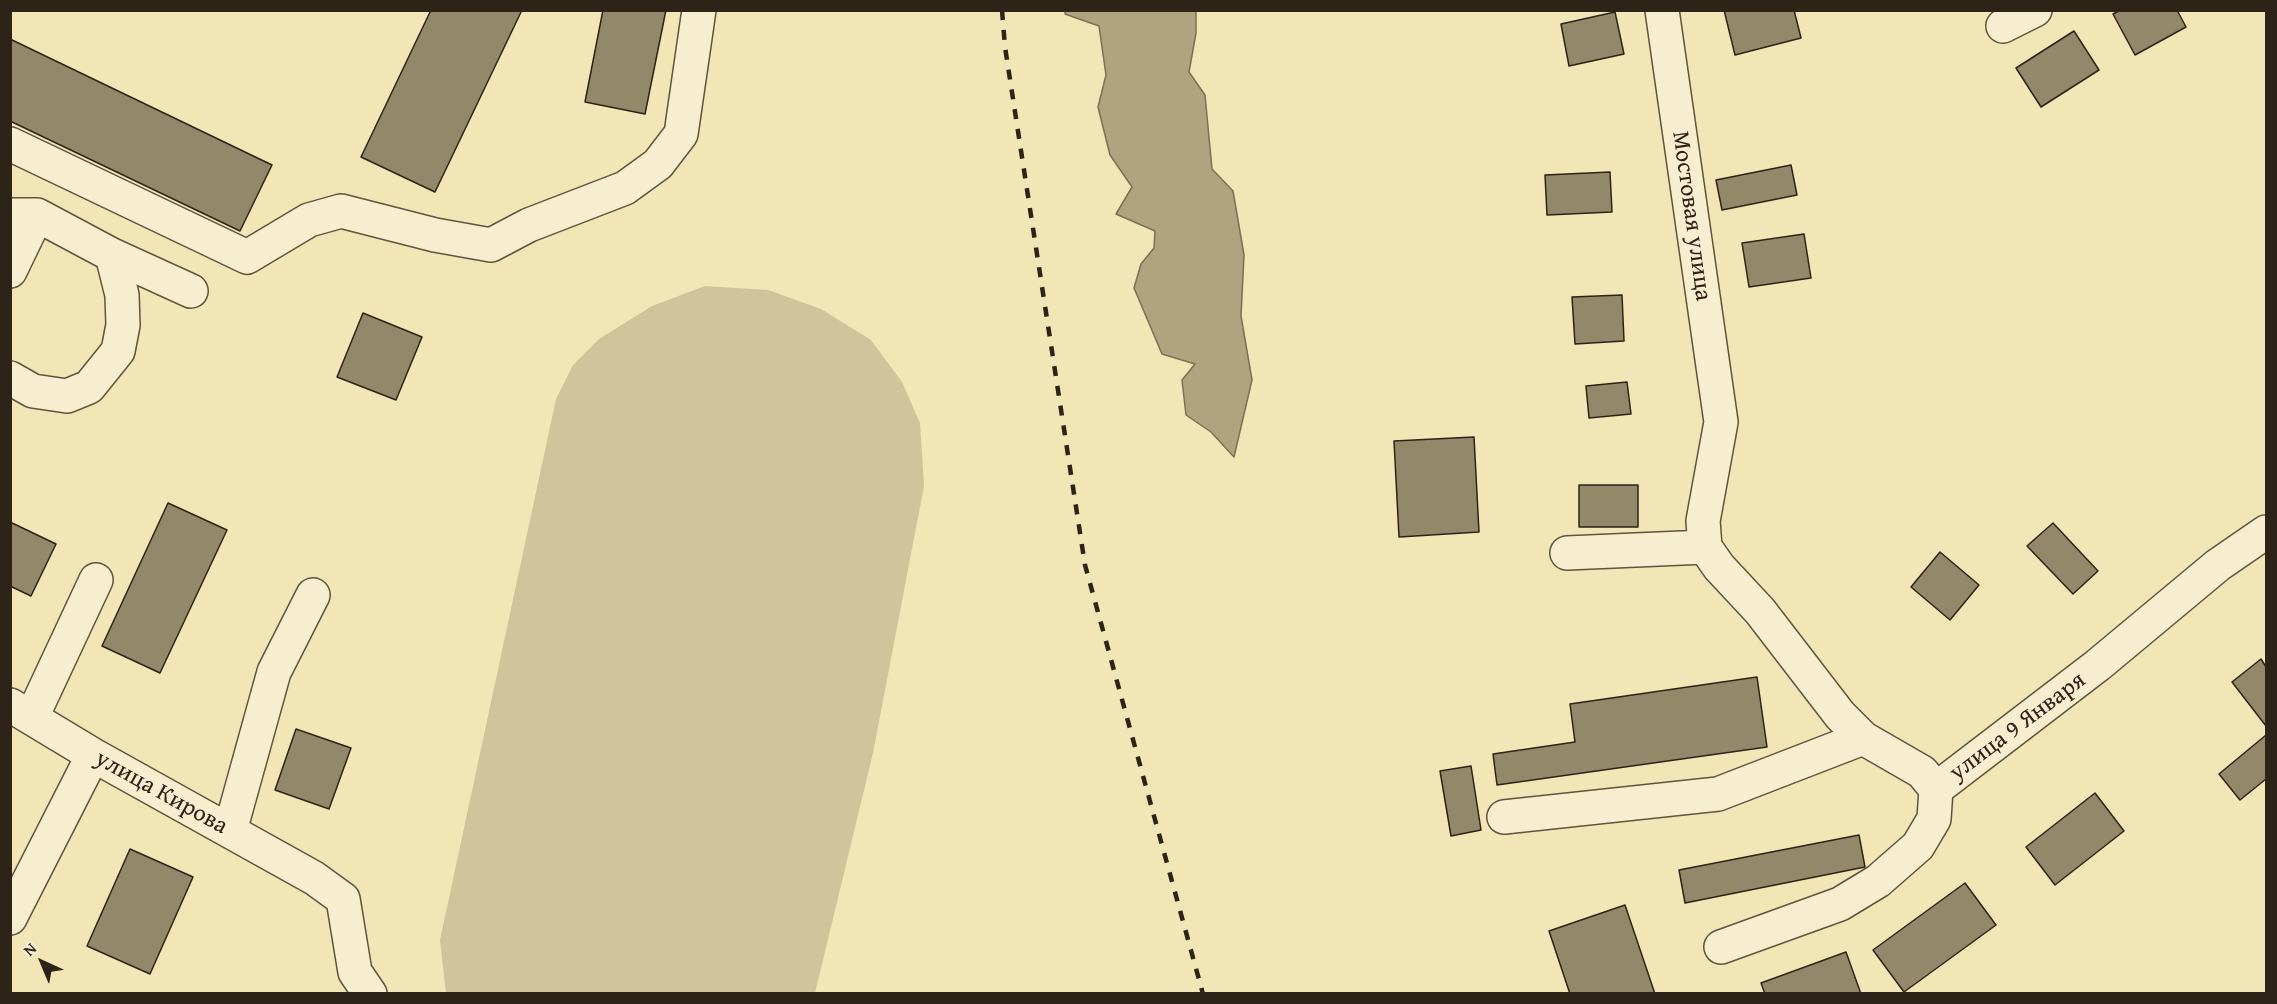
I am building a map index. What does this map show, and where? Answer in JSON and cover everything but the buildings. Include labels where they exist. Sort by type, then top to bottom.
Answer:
[{"type":"street","points":[[10,144],[247,257],[309,220],[341,211],[435,235],[491,246],[529,225],[625,188],[658,164],[681,134],[699,10]]},
{"type":"street","name":"Мостовая улица","points":[[1662,10],[1720,422],[1703,521],[1705,547]]},
{"type":"street","points":[[2003,26],[2035,10]]},
{"type":"street","points":[[10,271],[24,215],[191,291]]},
{"type":"street","points":[[10,378],[33,391],[67,396],[89,387],[118,351],[123,325],[122,295],[112,255]]},
{"type":"street","name":"улица 9 Января","points":[[1721,947],[1840,904],[1878,881],[1918,846],[1934,819],[1936,789],[2098,665],[2218,566],[2266,532]]},
{"type":"street","points":[[1567,553],[1705,547],[1719,567],[1760,611],[1840,715],[1863,738],[1922,772],[1936,789]]},
{"type":"street","points":[[21,711],[96,580]]},
{"type":"street","points":[[230,831],[274,672],[313,595]]},
{"type":"street","name":"улица Кирова","points":[[21,711],[93,755],[314,878],[343,899],[359,986]]},
{"type":"street","points":[[1504,817],[1718,794],[1863,738]]},
{"type":"street","points":[[10,918],[93,755]]},
{"type":"shaded area","points":[[1065,11],[1196,11],[1196,33],[1189,72],[1205,95],[1212,169],[1233,191],[1244,255],[1241,316],[1252,380],[1234,457],[1211,432],[1186,415],[1182,380],[1195,364],[1162,354],[1134,288],[1141,264],[1154,248],[1155,231],[1116,214],[1132,187],[1110,155],[1098,107],[1106,75],[1099,26],[1065,14]]},
{"type":"shaded area","points":[[705,286],[768,290],[821,309],[871,340],[902,382],[920,423],[924,486],[873,753],[815,993],[446,993],[440,940],[556,399],[573,365],[599,339],[652,306]]},
{"type":"railway","points":[[1002,10],[1005,47],[1085,565],[1203,994]]}]
